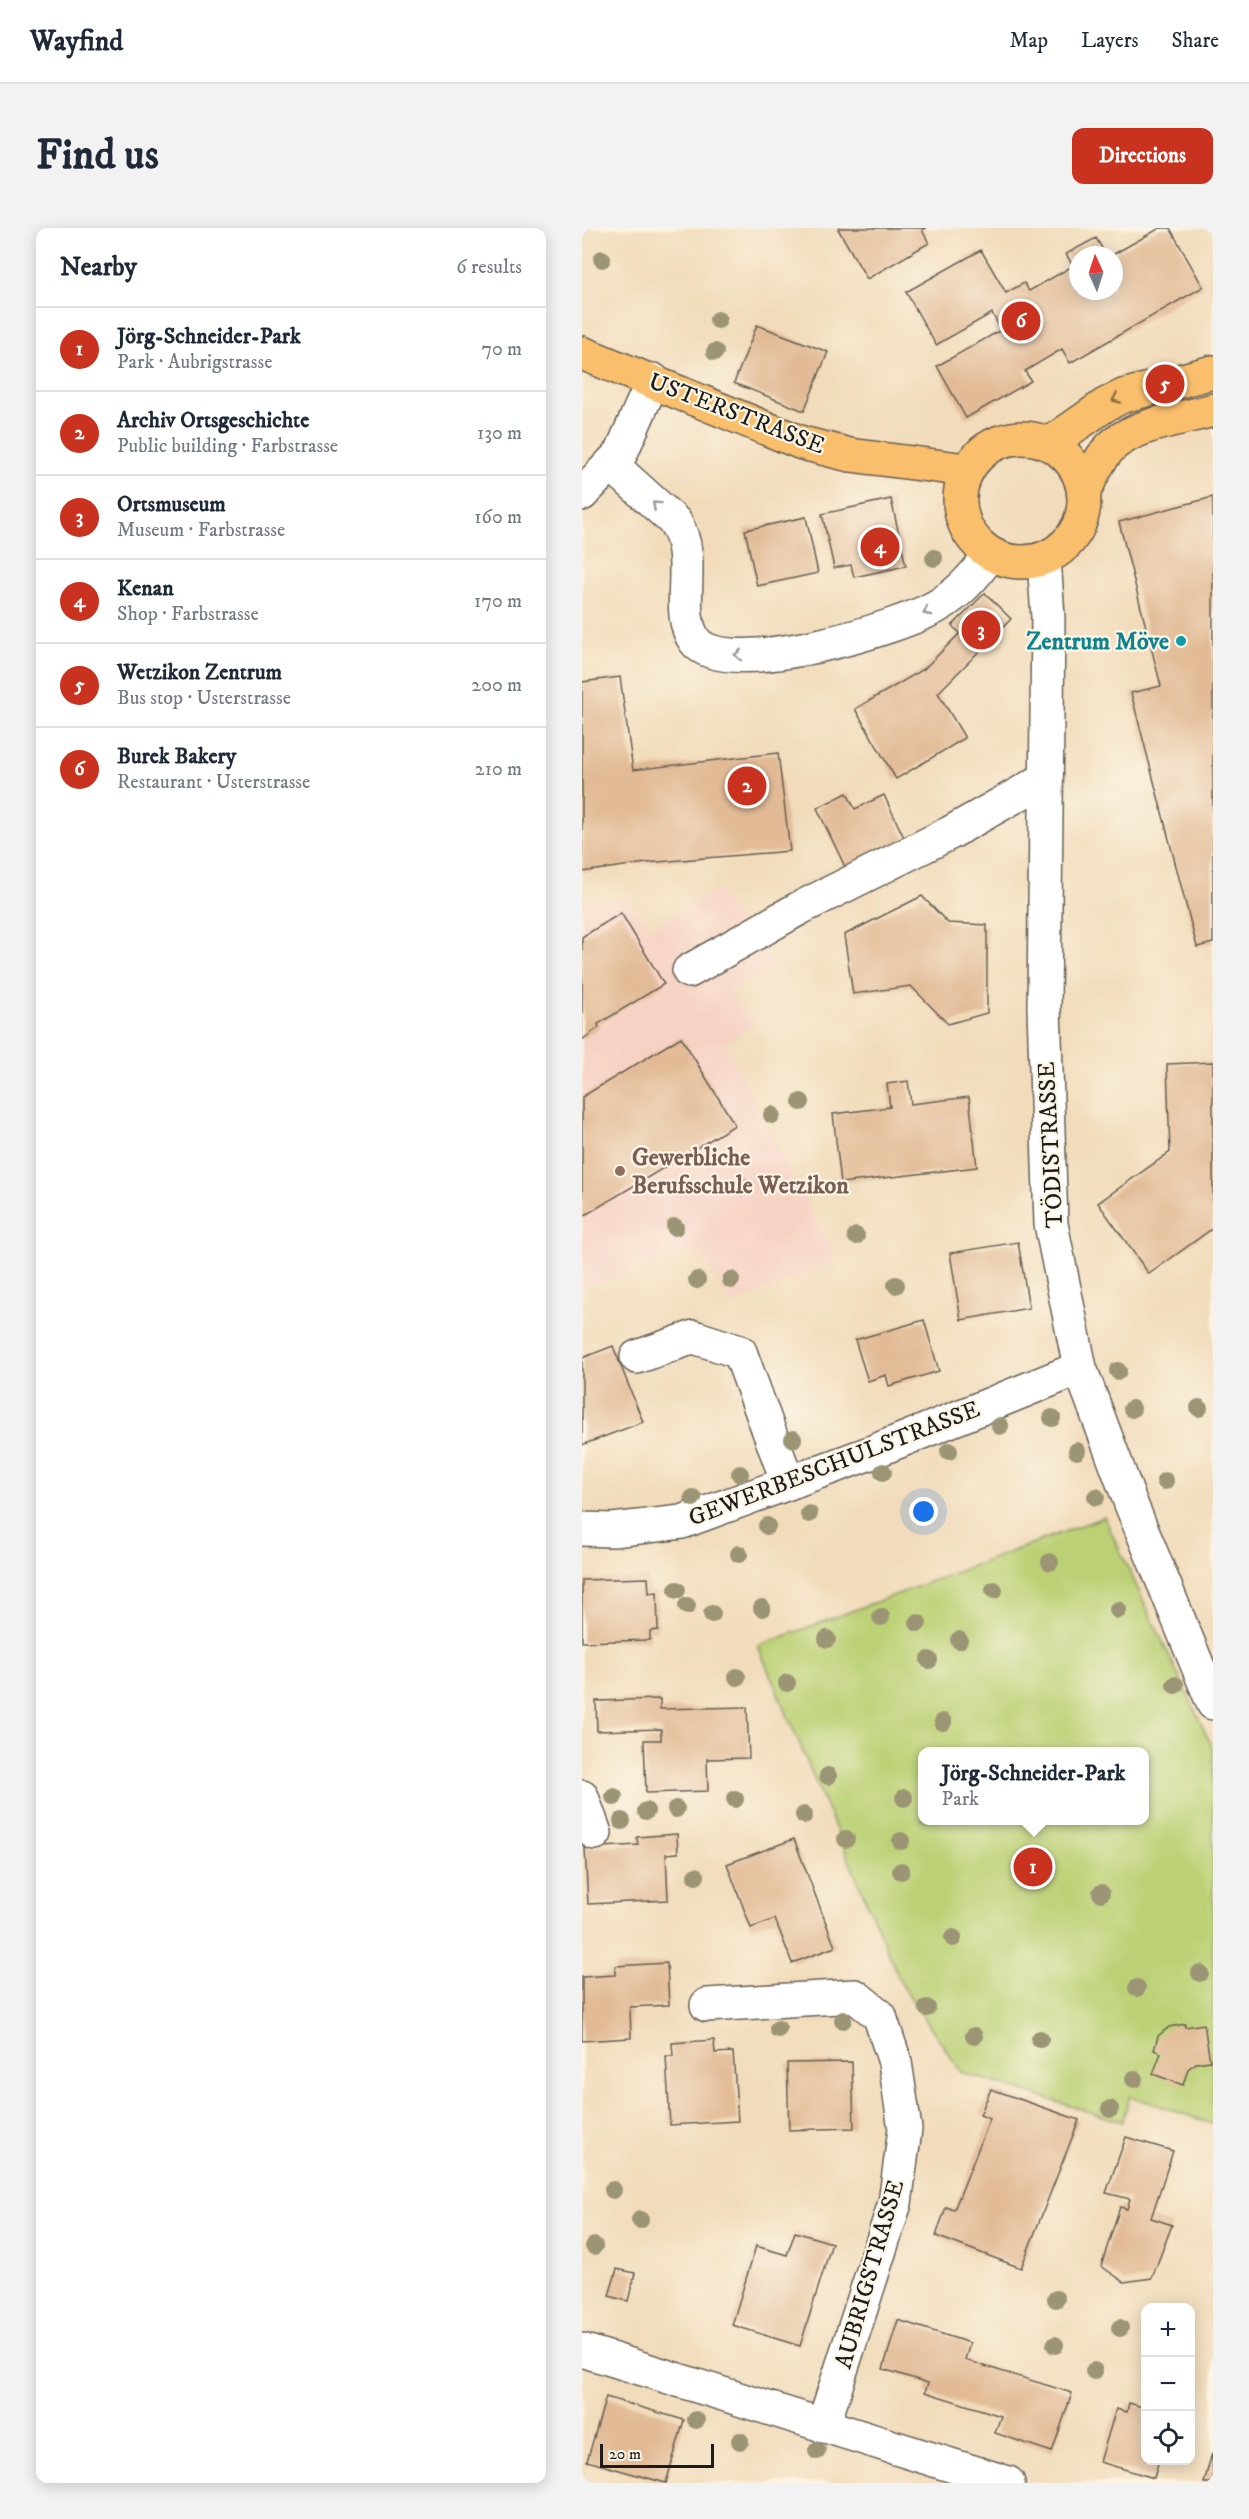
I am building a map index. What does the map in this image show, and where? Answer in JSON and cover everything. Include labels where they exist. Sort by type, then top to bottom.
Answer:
[{"type":"main road","name":"USTERSTRASSE","points":[[582,352],[802,443],[850,455],[967,470]]},
{"type":"main road","points":[[1049,444],[1105,405],[1123,396],[1213,372]]},
{"type":"main road","points":[[1084,492],[1103,457],[1114,444],[1130,434],[1213,410]]},
{"type":"main road","points":[[1012,438],[1031,438],[1049,444],[1066,455],[1078,472],[1084,492],[1084,508],[1080,524],[1071,539],[1044,559],[1026,562],[1008,561],[990,554],[975,542],[965,525],[959,507],[960,488],[967,470],[986,449],[1012,438]]},
{"type":"street","points":[[582,494],[612,465],[628,439],[653,380]]},
{"type":"street","points":[[612,465],[675,522],[682,533],[687,555],[687,614],[690,628],[701,646],[722,655],[801,650],[908,620],[940,605],[975,578],[990,554]]},
{"type":"street","name":"TÖDISTRASSE","points":[[1044,559],[1048,617],[1044,1007],[1051,1224],[1080,1368],[1131,1504],[1213,1703]]},
{"type":"street","points":[[689,971],[798,909],[950,833],[1045,779]]},
{"type":"street","points":[[637,1358],[694,1337],[740,1352],[788,1483]]},
{"type":"street","name":"GEWERBESCHULSTRASSE","points":[[582,1529],[613,1530],[682,1522],[788,1483],[1080,1368]]},
{"type":"street","points":[[582,1797],[595,1833]]},
{"type":"street","name":"AUBRIGSTRASSE","points":[[707,2005],[855,1996],[880,2016],[895,2062],[905,2129],[895,2203],[824,2426]]},
{"type":"street","points":[[582,2350],[1008,2483]]},
{"type":"shaded area","points":[[717,889],[776,968],[728,991],[755,1024],[724,1043],[836,1259],[732,1305],[698,1249],[582,1288],[582,903],[625,897],[650,929]]},
{"type":"green space","points":[[1104,1517],[1213,1749],[1213,2124],[1130,2096],[1122,2122],[961,2072],[902,1985],[758,1646]]},
{"type":"building","points":[[926,228],[922,230],[929,243],[867,279],[838,229]]},
{"type":"building","points":[[1160,228],[1170,228],[1203,287],[1070,363],[1062,349],[1025,371],[1031,381],[966,418],[937,366],[1001,330],[992,313],[936,345],[906,292],[981,250],[1006,293],[1024,283],[1029,291],[1069,268],[1069,300],[1123,300],[1123,249]]},
{"type":"building","points":[[1096,238],[1101,246],[1081,246]]},
{"type":"building","points":[[757,325],[828,352],[804,411],[734,383]]},
{"type":"building","points":[[1213,497],[1213,943],[1197,947],[1131,693],[1161,686],[1119,522]]},
{"type":"building","points":[[891,499],[906,566],[854,577],[851,565],[834,568],[822,514]]},
{"type":"building","points":[[806,517],[818,573],[757,586],[745,530]]},
{"type":"building","points":[[985,593],[1011,619],[938,693],[965,738],[896,779],[855,709],[924,669],[960,633],[952,626]]},
{"type":"building","points":[[620,677],[633,770],[778,753],[790,851],[646,863],[582,872],[582,682]]},
{"type":"building","points":[[847,793],[855,809],[884,795],[906,842],[847,871],[817,808]]},
{"type":"building","points":[[922,896],[948,923],[987,925],[987,1013],[948,1024],[911,986],[853,994],[844,935]]},
{"type":"building","points":[[621,913],[664,984],[598,1024],[599,1027],[582,1040],[582,937]]},
{"type":"building","name":"Gewerbliche Berufsschule Wetzikon","points":[[681,1037],[735,1125],[582,1217],[582,1097]]},
{"type":"building","points":[[1213,1062],[1213,1228],[1149,1274],[1098,1203],[1170,1152],[1167,1064]]},
{"type":"building","points":[[908,1081],[911,1104],[969,1097],[977,1167],[841,1183],[833,1114],[890,1107],[887,1084]]},
{"type":"building","points":[[1018,1242],[1029,1308],[961,1320],[950,1253]]},
{"type":"building","points":[[924,1320],[939,1371],[889,1386],[886,1375],[868,1381],[855,1340]]},
{"type":"building","points":[[613,1346],[643,1422],[582,1445],[582,1358]]},
{"type":"building","points":[[648,1578],[649,1593],[657,1592],[658,1630],[650,1631],[650,1640],[582,1642],[582,1580]]},
{"type":"building","points":[[660,1699],[660,1709],[747,1707],[749,1758],[707,1759],[708,1791],[646,1793],[644,1740],[661,1740],[661,1729],[597,1731],[596,1701]]},
{"type":"building","points":[[677,1834],[678,1853],[666,1854],[668,1900],[588,1904],[585,1848],[638,1845],[637,1837]]},
{"type":"building","points":[[794,1839],[835,1947],[792,1963],[775,1919],[751,1928],[727,1864]]},
{"type":"building","points":[[667,1963],[669,2005],[630,2007],[631,2038],[582,2041],[582,1977],[615,1975],[615,1966]]},
{"type":"building","points":[[1185,2024],[1185,2027],[1204,2024],[1210,2061],[1196,2063],[1188,2069],[1183,2085],[1153,2074],[1161,2053],[1154,2050],[1158,2036],[1169,2027]]},
{"type":"building","points":[[714,2040],[715,2053],[733,2052],[738,2121],[670,2125],[666,2056],[673,2056],[672,2043]]},
{"type":"building","points":[[852,2062],[854,2128],[789,2130],[787,2063]]},
{"type":"building","points":[[991,2089],[1079,2120],[1021,2268],[936,2236],[946,2207],[954,2210],[990,2119],[980,2115]]},
{"type":"building","points":[[1126,2137],[1173,2151],[1151,2218],[1172,2225],[1152,2278],[1124,2282],[1101,2266],[1120,2207],[1127,2209],[1130,2199],[1106,2193]]},
{"type":"building","points":[[795,2232],[832,2243],[800,2346],[732,2325],[756,2246],[787,2255]]},
{"type":"building","points":[[617,2269],[635,2273],[628,2301],[609,2296]]},
{"type":"building","points":[[898,2320],[970,2343],[965,2360],[1072,2393],[1052,2452],[995,2433],[1001,2416],[925,2392],[928,2383],[883,2369]]},
{"type":"building","points":[[606,2397],[684,2420],[666,2483],[587,2461]]},
{"type":"building","points":[[1129,2403],[1141,2407],[1141,2465],[1158,2465],[1154,2478],[1100,2462],[1116,2409],[1127,2412]]},
{"type":"building","points":[[1212,2453],[1213,2483],[1204,2483]]},
{"type":"place","name":"Burek Bakery","points":[[1021,321]]},
{"type":"place","name":"Wetzikon Zentrum","points":[[1165,384]]},
{"type":"place","name":"Kenan","points":[[880,547]]},
{"type":"place","name":"Ortsmuseum","points":[[981,630]]},
{"type":"place","name":"Zentrum Möve","points":[[1181,641]]},
{"type":"place","name":"Archiv Ortsgeschichte","points":[[747,786]]},
{"type":"place","name":"Gewerbliche Berufsschule Wetzikon","points":[[620,1171]]},
{"type":"place","name":"Jörg-Schneider-Park","points":[[1033,1867]]}]
